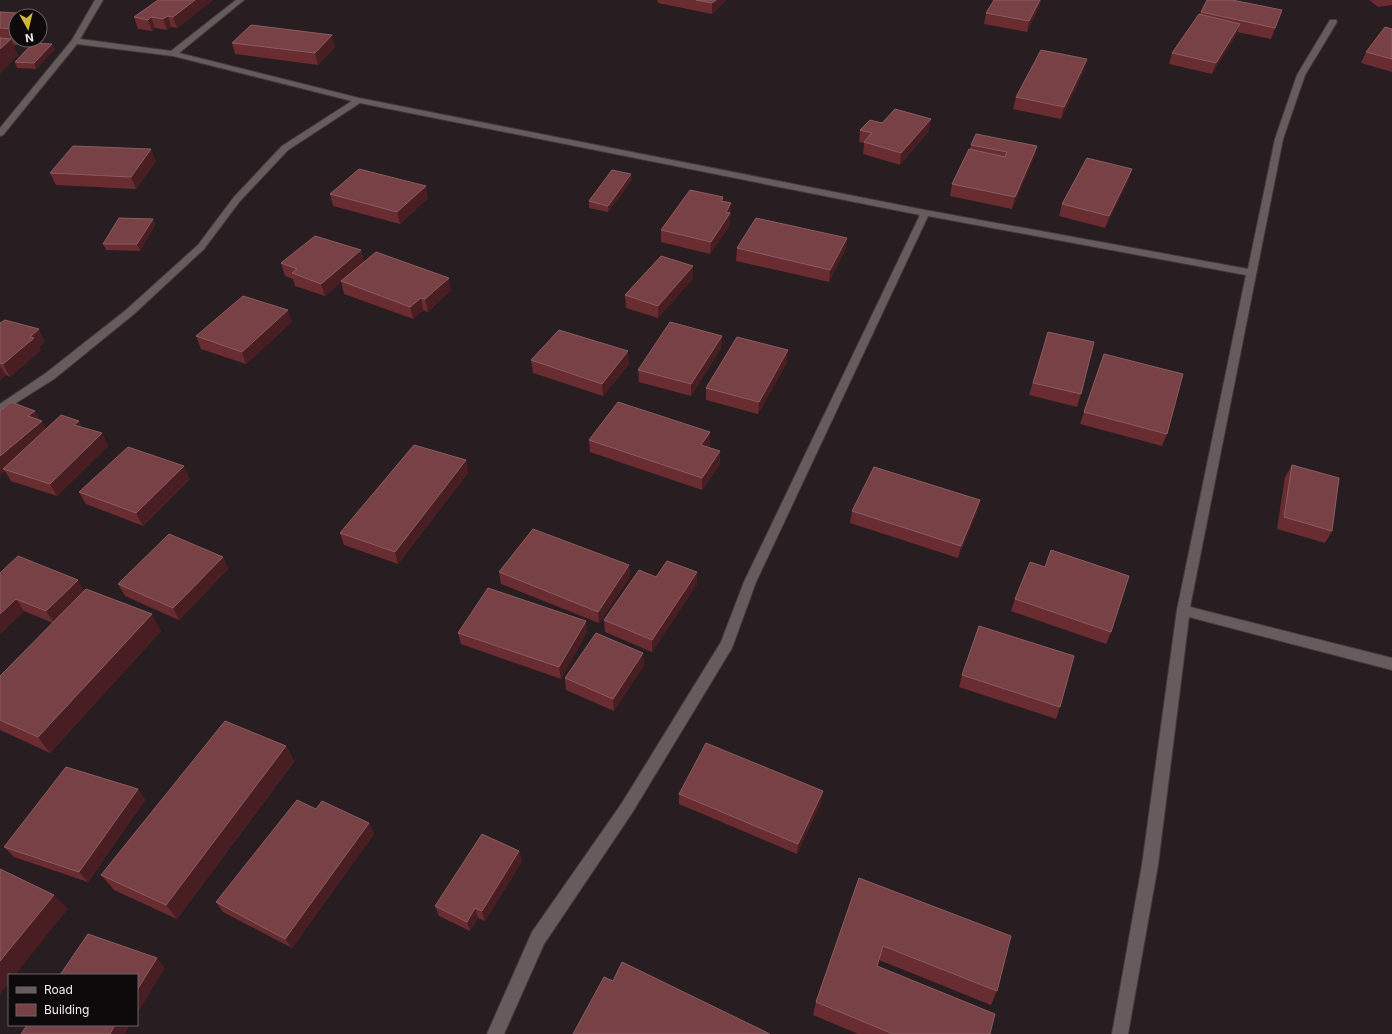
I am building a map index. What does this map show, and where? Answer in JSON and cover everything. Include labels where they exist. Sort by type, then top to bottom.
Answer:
[{"type":"street","points":[[0,133],[75,41],[98,0]]},
{"type":"street","points":[[173,54],[240,0]]},
{"type":"street","points":[[1120,1034],[1150,865],[1183,610],[1278,139],[1301,75],[1333,22]]},
{"type":"street","points":[[75,41],[173,54],[359,100],[925,213],[1251,272]]},
{"type":"street","points":[[0,409],[50,376],[130,312],[201,247],[237,199],[285,148],[359,100]]},
{"type":"street","points":[[495,1034],[538,938],[627,808],[727,644],[750,582],[925,213]]},
{"type":"street","points":[[1183,610],[1392,664]]},
{"type":"building","points":[[158,0],[195,0],[173,17],[168,16],[163,19],[151,17],[148,20],[134,17]]},
{"type":"building","points":[[696,0],[716,0],[712,3]]},
{"type":"building","points":[[994,0],[1040,0],[1029,21],[986,13]]},
{"type":"building","points":[[1207,0],[1232,0],[1282,10],[1275,28],[1201,12]]},
{"type":"building","points":[[0,12],[8,12],[8,28],[0,28]]},
{"type":"building","points":[[1199,14],[1240,24],[1216,63],[1172,53]]},
{"type":"building","points":[[251,25],[332,35],[315,53],[232,43]]},
{"type":"building","points":[[1385,27],[1392,29],[1392,59],[1366,52]]},
{"type":"building","points":[[0,38],[8,39],[8,42],[0,49]]},
{"type":"building","points":[[48,44],[52,44],[34,63],[15,62],[28,48],[48,48]]},
{"type":"building","points":[[1041,50],[1087,59],[1064,107],[1016,97]]},
{"type":"building","points":[[895,109],[931,119],[901,153],[864,142],[872,133],[860,130],[870,120],[882,123]]},
{"type":"building","points":[[976,134],[1037,146],[1015,197],[952,184],[969,149],[1005,157],[1007,152],[971,145]]},
{"type":"building","points":[[73,146],[151,149],[131,177],[50,173]]},
{"type":"building","points":[[1087,158],[1132,169],[1109,216],[1062,204]]},
{"type":"building","points":[[359,169],[426,186],[397,212],[330,194]]},
{"type":"building","points":[[612,170],[631,174],[608,206],[589,201]]},
{"type":"building","points":[[690,190],[723,197],[721,201],[731,203],[726,212],[730,213],[711,242],[661,230]]},
{"type":"building","points":[[119,218],[153,219],[137,244],[103,244]]},
{"type":"building","points":[[756,218],[847,238],[830,270],[737,248]]},
{"type":"building","points":[[315,236],[361,250],[321,284],[292,273],[297,269],[281,263]]},
{"type":"building","points":[[376,252],[449,278],[425,299],[421,298],[410,307],[341,281]]},
{"type":"building","points":[[661,256],[693,266],[658,306],[625,295]]},
{"type":"building","points":[[243,296],[288,310],[242,352],[196,336]]},
{"type":"building","points":[[5,320],[39,329],[30,337],[34,338],[3,364],[0,363],[0,323]]},
{"type":"building","points":[[670,322],[722,336],[691,384],[638,370]]},
{"type":"building","points":[[559,330],[628,351],[602,384],[531,360]]},
{"type":"building","points":[[1048,332],[1094,342],[1081,394],[1033,383]]},
{"type":"building","points":[[737,337],[788,350],[759,402],[706,388]]},
{"type":"building","points":[[1104,354],[1183,374],[1167,434],[1084,412]]},
{"type":"building","points":[[11,402],[35,411],[28,416],[42,421],[0,456],[0,411]]},
{"type":"building","points":[[618,402],[710,432],[701,445],[720,451],[702,478],[589,440]]},
{"type":"building","points":[[61,415],[79,421],[74,425],[102,433],[50,484],[3,469]]},
{"type":"building","points":[[414,445],[466,460],[395,552],[340,533]]},
{"type":"building","points":[[128,447],[184,466],[136,513],[79,492]]},
{"type":"building","points":[[1292,465],[1339,478],[1332,531],[1284,517]]},
{"type":"building","points":[[874,467],[980,500],[961,546],[852,511]]},
{"type":"building","points":[[533,529],[629,565],[598,612],[499,572]]},
{"type":"building","points":[[169,534],[223,557],[173,608],[118,584]]},
{"type":"building","points":[[1051,550],[1129,576],[1111,632],[1015,599],[1030,562],[1045,567]]},
{"type":"building","points":[[18,556],[78,580],[46,611],[16,599],[0,614],[0,573]]},
{"type":"building","points":[[667,561],[697,572],[652,640],[604,620],[639,570],[656,577]]},
{"type":"building","points":[[488,588],[586,621],[559,667],[458,633]]},
{"type":"building","points":[[86,589],[152,614],[38,737],[0,720],[0,676]]},
{"type":"building","points":[[979,626],[1074,656],[1060,707],[962,675]]},
{"type":"building","points":[[596,633],[643,653],[613,699],[565,678]]},
{"type":"building","points":[[225,721],[286,746],[166,905],[101,875]]},
{"type":"building","points":[[706,743],[823,791],[798,844],[679,794]]},
{"type":"building","points":[[66,767],[138,789],[79,872],[4,847]]},
{"type":"building","points":[[297,800],[316,809],[322,801],[369,823],[285,939],[216,902]]},
{"type":"building","points":[[482,834],[519,851],[482,911],[475,908],[467,922],[435,906]]},
{"type":"building","points":[[0,869],[54,895],[0,961]]},
{"type":"building","points":[[859,878],[1011,936],[997,991],[883,946],[877,966],[995,1014],[990,1034],[893,1034],[816,1002]]},
{"type":"building","points":[[88,934],[157,958],[138,988],[138,974],[61,974]]},
{"type":"building","points":[[622,962],[770,1034],[573,1034],[604,977],[613,981]]},
{"type":"building","points":[[26,1026],[114,1026],[110,1034],[21,1034]]}]
